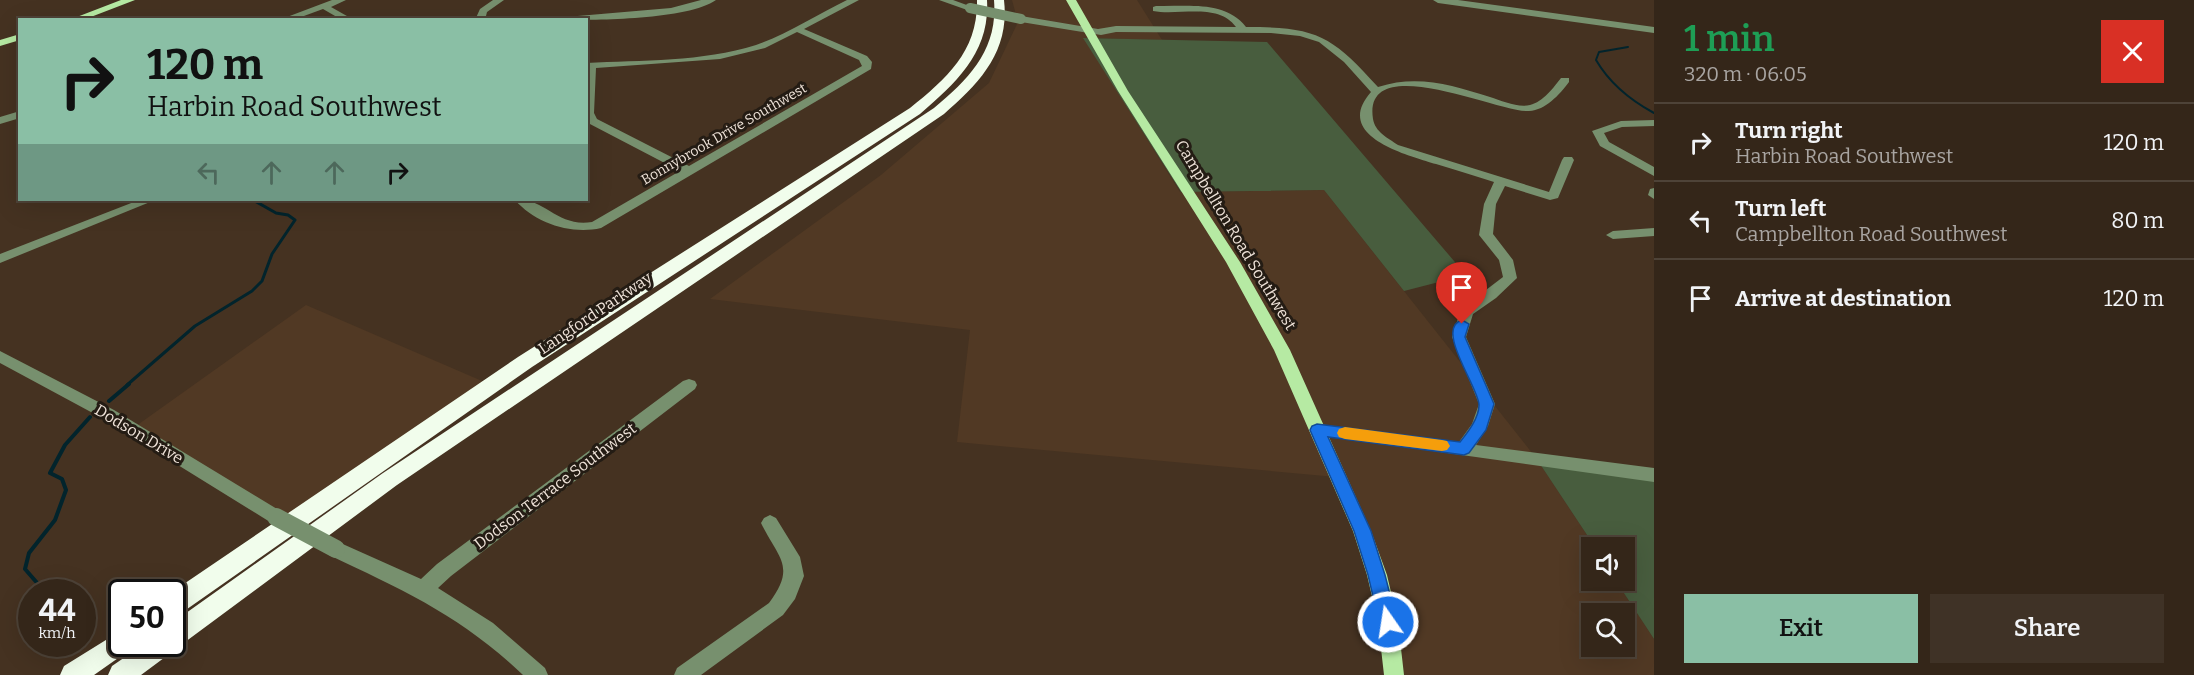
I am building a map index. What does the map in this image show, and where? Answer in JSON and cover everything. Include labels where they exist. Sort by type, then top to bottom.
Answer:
[{"type":"highway","name":"Langford Parkway","points":[[186,627],[390,479],[939,111],[965,88],[988,58],[1001,20],[999,0]]},
{"type":"highway","name":"Langford Parkway","points":[[186,596],[525,362],[915,111],[944,86],[969,55],[981,26],[976,4]]},
{"type":"highway","points":[[73,675],[108,651]]},
{"type":"highway","points":[[121,675],[145,657]]},
{"type":"main road","points":[[79,18],[130,0]]},
{"type":"main road","name":"Campbellton Road Southwest","points":[[1071,0],[1121,87],[1236,268],[1282,350],[1362,531],[1377,575],[1388,622],[1394,675]]},
{"type":"main road","points":[[0,43],[18,38]]},
{"type":"street","points":[[289,18],[340,0]]},
{"type":"street","points":[[481,18],[483,11],[499,0]]},
{"type":"street","points":[[588,18],[671,11],[711,0]]},
{"type":"street","points":[[689,171],[592,121],[588,113],[589,66],[735,54],[762,46],[854,0]]},
{"type":"street","points":[[944,0],[976,4],[1021,19],[1088,30],[1287,31],[1322,40],[1348,60],[1376,91]]},
{"type":"street","points":[[1438,0],[1654,30]]},
{"type":"street","points":[[323,6],[346,18]]},
{"type":"street","points":[[1168,30],[1156,9],[1217,10],[1234,18],[1244,30]]},
{"type":"street","name":"Bonnybrook Drive Southwest","points":[[523,201],[565,226],[585,228],[596,225],[867,67],[867,62],[862,58],[797,29]]},
{"type":"street","points":[[1565,80],[1559,89],[1534,108],[1508,106],[1436,85],[1398,82],[1376,91],[1369,100],[1367,120],[1372,132],[1394,147],[1552,196],[1568,160]]},
{"type":"street","points":[[0,121],[18,115]]},
{"type":"street","points":[[1654,123],[1621,124],[1598,131],[1604,144],[1654,172]]},
{"type":"street","points":[[1464,449],[1480,426],[1487,404],[1459,337],[1466,312],[1491,295],[1510,278],[1511,267],[1486,236],[1490,204],[1501,181]]},
{"type":"street","points":[[0,259],[145,201]]},
{"type":"street","points":[[1613,235],[1654,232]]},
{"type":"street","name":"Dodson Drive","points":[[4,362],[108,414],[276,518],[423,590],[465,615],[505,644],[538,675]]},
{"type":"street","name":"Dodson Terrace Southwest","points":[[423,590],[444,570],[689,385]]},
{"type":"street","points":[[1317,430],[1654,475]]},
{"type":"street","points":[[684,675],[776,609],[788,593],[794,576],[791,557],[770,523]]},
{"type":"shaded area","points":[[1012,0],[1137,0],[1162,40],[1084,38],[1180,192],[1324,190],[1536,458],[1588,537],[1581,537],[1581,591],[1623,591],[1630,603],[1581,603],[1581,657],[1635,657],[1635,610],[1654,639],[1654,675],[1395,675],[1347,478],[957,442],[970,330],[710,299],[881,175],[989,83],[1018,22]]},
{"type":"shaded area","points":[[306,305],[489,384],[275,524],[129,431]]},
{"type":"green space","points":[[1083,38],[1267,42],[1466,275],[1404,291],[1324,190],[1181,192]]},
{"type":"green space","points":[[1536,458],[1654,475],[1654,639],[1635,610],[1635,603],[1630,603],[1623,591],[1635,591],[1635,537],[1588,537]]},
{"type":"waterway","points":[[1628,47],[1599,52],[1596,60],[1621,91],[1654,113]]},
{"type":"waterway","points":[[127,385],[195,326],[252,291],[262,281],[272,254],[295,220],[255,201]]},
{"type":"waterway","points":[[109,401],[129,384]]},
{"type":"waterway","points":[[34,579],[25,569],[29,553],[55,520],[66,490],[62,479],[50,473],[65,445],[90,417]]},
{"type":"slow traffic","points":[[1345,433],[1442,446]]},
{"type":"route","points":[[1388,622],[1377,575],[1362,531],[1317,430],[1464,449],[1480,426],[1487,404],[1459,337],[1462,324]]}]
